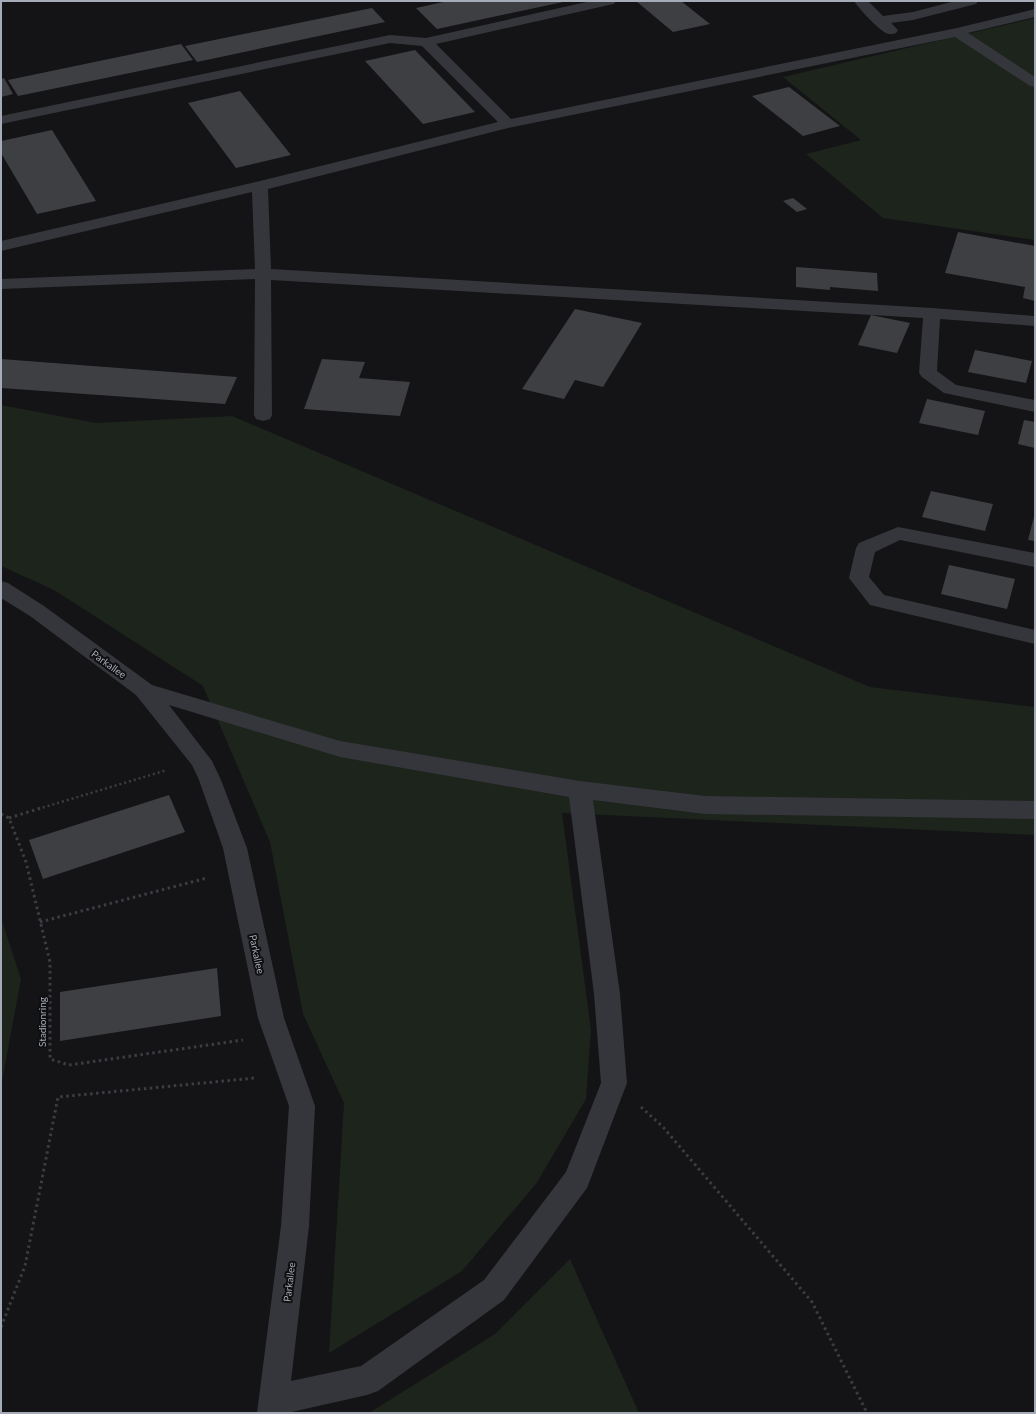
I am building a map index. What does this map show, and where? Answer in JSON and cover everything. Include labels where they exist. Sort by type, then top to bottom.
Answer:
[{"type":"street","points":[[1,120],[390,39],[426,42],[609,1]]},
{"type":"street","points":[[864,1],[880,21],[907,41]]},
{"type":"street","points":[[880,21],[913,16],[971,1]]},
{"type":"street","points":[[1,246],[260,186],[508,124],[907,41],[957,32],[1035,13]]},
{"type":"street","points":[[957,32],[1035,84]]},
{"type":"street","points":[[426,42],[508,124]]},
{"type":"street","points":[[260,186],[263,274],[263,415]]},
{"type":"street","points":[[1,284],[263,274],[932,313],[1035,321]]},
{"type":"street","points":[[932,313],[928,373],[950,389],[1035,406]]},
{"type":"street","points":[[1035,560],[898,533],[866,548],[859,578],[877,600],[1035,637]]},
{"type":"street","name":"Parkallee","points":[[1,588],[37,611],[144,690],[201,761],[210,780],[235,848],[271,1018],[302,1106],[295,1226],[273,1406]]},
{"type":"street","points":[[144,690],[340,749],[580,790],[705,805],[1035,810]]},
{"type":"street","points":[[273,1406],[367,1380],[494,1290],[577,1180],[614,1083],[608,994],[580,790]]},
{"type":"path","points":[[1,814],[9,818],[201,761]]},
{"type":"path","name":"Stadionring","points":[[9,818],[26,862],[50,962],[50,1059],[69,1065],[277,1036]]},
{"type":"path","points":[[40,922],[203,879]]},
{"type":"path","points":[[1,1327],[25,1266],[58,1097],[291,1074]]},
{"type":"path","points":[[614,1083],[663,1127],[812,1302],[867,1413]]},
{"type":"shaded area","points":[[1035,18],[1035,240],[883,218],[806,154],[861,140],[783,77]]},
{"type":"shaded area","points":[[1,405],[96,423],[232,416],[870,687],[1035,707],[1035,835],[562,813],[591,1030],[586,1099],[536,1184],[462,1271],[329,1353],[344,1103],[303,1014],[270,842],[203,686],[54,590],[1,566]]},
{"type":"shaded area","points":[[1,918],[21,979],[1,1087]]},
{"type":"shaded area","points":[[570,1259],[639,1413],[369,1413],[495,1334]]},
{"type":"building","points":[[448,1],[563,2],[437,29],[416,8]]},
{"type":"building","points":[[636,1],[681,1],[710,24],[673,32]]},
{"type":"building","points":[[372,8],[385,22],[197,62],[185,46]]},
{"type":"building","points":[[181,44],[193,60],[18,96],[8,80]]},
{"type":"building","points":[[415,50],[475,112],[423,124],[365,61]]},
{"type":"building","points":[[4,78],[13,94],[1,97],[1,79]]},
{"type":"building","points":[[789,87],[840,126],[803,136],[752,96]]},
{"type":"building","points":[[240,91],[291,155],[236,168],[188,103]]},
{"type":"building","points":[[52,130],[96,201],[37,214],[1,153],[1,141]]},
{"type":"building","points":[[793,198],[807,209],[797,212],[783,201]]},
{"type":"building","points":[[958,232],[1035,246],[1035,301],[1023,298],[1025,287],[945,273]]},
{"type":"building","points":[[796,267],[877,273],[878,291],[830,287],[830,290],[796,287]]},
{"type":"building","points":[[575,309],[642,323],[603,387],[575,380],[564,399],[522,389]]},
{"type":"building","points":[[871,315],[910,323],[897,353],[858,345]]},
{"type":"building","points":[[975,350],[1032,361],[1026,383],[968,372]]},
{"type":"building","points":[[1,359],[237,377],[225,404],[1,388]]},
{"type":"building","points":[[322,359],[365,362],[359,378],[410,382],[400,416],[304,409]]},
{"type":"building","points":[[927,399],[985,411],[978,435],[919,423]]},
{"type":"building","points":[[1024,420],[1035,422],[1035,448],[1018,444]]},
{"type":"building","points":[[931,491],[993,504],[985,531],[922,517]]},
{"type":"building","points":[[1035,513],[1035,541],[1028,540]]},
{"type":"building","points":[[949,565],[1015,579],[1007,609],[941,594]]},
{"type":"building","points":[[169,795],[185,832],[43,879],[29,840]]},
{"type":"building","points":[[217,968],[221,1016],[60,1041],[60,992]]}]
